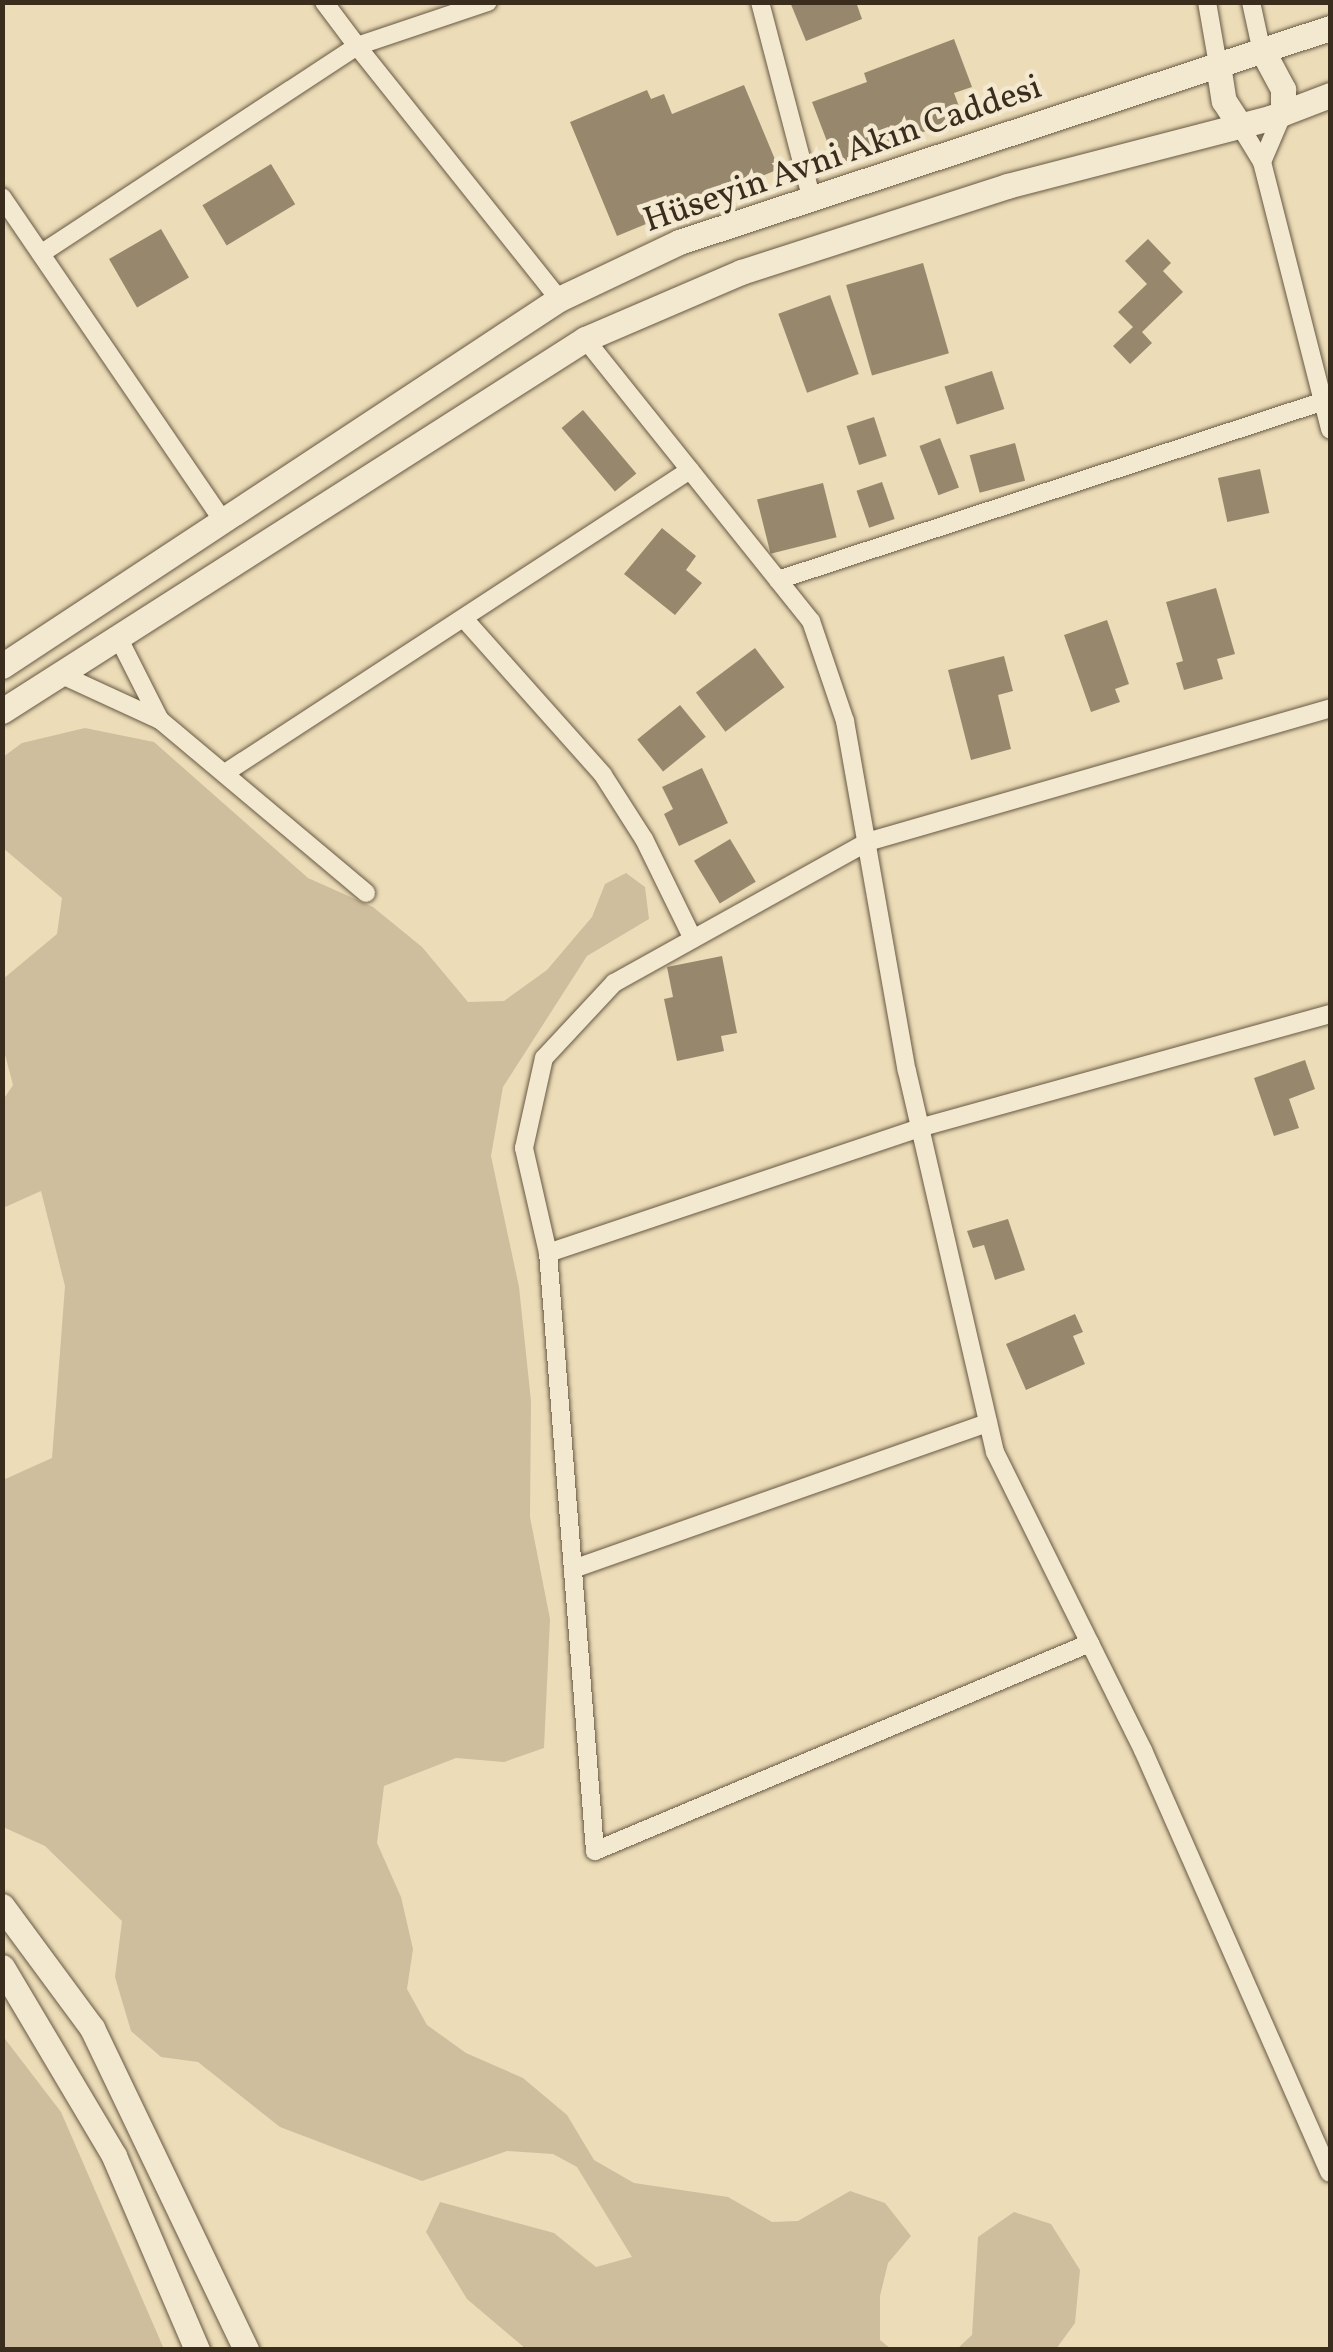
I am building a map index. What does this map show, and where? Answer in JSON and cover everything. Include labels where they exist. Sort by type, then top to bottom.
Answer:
[{"type":"main road","name":"Hüseyin Avni Akın Caddesi","points":[[2,666],[559,299],[679,242],[1330,28]]},
{"type":"main road","points":[[1262,48],[1283,89],[1283,113]]},
{"type":"main road","points":[[1218,65],[1224,102],[1240,126]]},
{"type":"main road","points":[[2,711],[585,339],[741,272],[1008,186],[1240,126],[1330,95]]},
{"type":"main road","points":[[2,1906],[92,2028],[246,2350]]},
{"type":"main road","points":[[2,1967],[114,2156],[197,2350]]},
{"type":"street","points":[[324,2],[559,299]]},
{"type":"street","points":[[45,252],[357,46],[444,9],[488,2]]},
{"type":"street","points":[[760,2],[811,197]]},
{"type":"street","points":[[1207,2],[1218,65]]},
{"type":"street","points":[[1251,2],[1262,48]]},
{"type":"street","points":[[1262,162],[1283,113]]},
{"type":"street","points":[[1240,126],[1262,162],[1328,400],[1330,429]]},
{"type":"street","points":[[2,197],[45,252],[224,523]]},
{"type":"street","points":[[585,339],[811,621],[840,704],[919,1128],[995,1452],[1090,1643],[1330,2173]]},
{"type":"street","points":[[778,580],[1328,400]]},
{"type":"street","points":[[224,774],[466,620],[690,470]]},
{"type":"street","points":[[466,620],[603,776],[644,839],[693,939]]},
{"type":"street","points":[[118,638],[160,720]]},
{"type":"street","points":[[60,674],[160,720],[366,893]]},
{"type":"street","points":[[1090,1643],[595,1851],[548,1253],[524,1148],[544,1058],[614,983],[866,842],[1330,708]]},
{"type":"street","points":[[548,1253],[919,1128],[1330,1014]]},
{"type":"street","points":[[573,1569],[988,1423]]},
{"type":"shaded area","points":[[85,728],[154,742],[308,878],[373,907],[422,947],[468,1002],[504,1001],[547,970],[592,917],[605,884],[626,873],[645,887],[649,919],[587,956],[503,1087],[491,1156],[519,1287],[531,1401],[530,1517],[550,1619],[544,1748],[504,1762],[456,1758],[384,1786],[377,1843],[401,1897],[413,1949],[407,1989],[427,2025],[466,2053],[523,2078],[567,2115],[594,2160],[634,2183],[728,2197],[772,2222],[798,2221],[850,2191],[885,2203],[911,2236],[888,2263],[880,2296],[880,2340],[891,2349],[526,2349],[467,2299],[426,2232],[440,2202],[554,2233],[596,2267],[632,2257],[577,2167],[553,2154],[507,2151],[422,2181],[280,2127],[198,2062],[161,2057],[131,2031],[115,1977],[122,1921],[45,1846],[3,1827],[3,1480],[52,1458],[65,1286],[41,1191],[3,1208],[3,1100],[13,1085],[3,1047],[3,979],[57,934],[62,898],[3,848],[3,757],[22,743]]},
{"type":"shaded area","points":[[2,2035],[61,2112],[164,2349],[3,2349]]},
{"type":"shaded area","points":[[1014,2212],[1051,2224],[1080,2270],[1075,2323],[1056,2349],[957,2349],[972,2335],[978,2237]]},
{"type":"building","points":[[790,2],[856,2],[862,19],[806,41]]},
{"type":"building","points":[[954,39],[972,87],[954,93],[963,117],[836,165],[812,102],[867,82],[864,73]]},
{"type":"building","points":[[744,85],[779,169],[617,236],[570,122],[647,90],[651,99],[664,94],[672,114]]},
{"type":"building","points":[[271,164],[295,204],[227,245],[202,205]]},
{"type":"building","points":[[161,229],[189,277],[137,307],[109,259]]},
{"type":"building","points":[[1148,239],[1171,263],[1163,271],[1183,292],[1142,332],[1152,343],[1130,364],[1113,346],[1133,327],[1118,312],[1147,284],[1125,261]]},
{"type":"building","points":[[923,263],[949,353],[872,375],[846,285]]},
{"type":"building","points":[[830,295],[859,374],[807,393],[778,314]]},
{"type":"building","points":[[992,371],[1004,409],[957,424],[944,386]]},
{"type":"building","points":[[583,410],[636,474],[615,492],[562,428]]},
{"type":"building","points":[[874,417],[887,456],[859,465],[846,426]]},
{"type":"building","points":[[940,438],[959,487],[938,495],[919,446]]},
{"type":"building","points":[[1015,443],[1025,481],[980,493],[970,455]]},
{"type":"building","points":[[1260,469],[1269,513],[1227,522],[1218,478]]},
{"type":"building","points":[[882,482],[895,519],[869,528],[856,491]]},
{"type":"building","points":[[823,483],[837,537],[771,554],[757,499]]},
{"type":"building","points":[[662,528],[696,556],[686,570],[702,583],[675,615],[624,574]]},
{"type":"building","points":[[1216,588],[1235,654],[1217,659],[1223,679],[1184,690],[1176,663],[1183,661],[1166,602]]},
{"type":"building","points":[[1107,620],[1129,684],[1115,689],[1120,702],[1091,712],[1064,635]]},
{"type":"building","points":[[755,648],[784,687],[725,732],[696,693]]},
{"type":"building","points":[[1004,656],[1013,691],[998,695],[1011,749],[971,760],[948,670]]},
{"type":"building","points":[[680,705],[706,737],[663,771],[637,740]]},
{"type":"building","points":[[702,768],[728,823],[679,846],[664,814],[673,809],[662,787]]},
{"type":"building","points":[[730,839],[756,882],[720,903],[694,861]]},
{"type":"building","points":[[722,956],[737,1033],[721,1036],[724,1051],[677,1061],[664,999],[673,997],[667,967]]},
{"type":"building","points":[[1305,1060],[1315,1089],[1289,1099],[1299,1128],[1274,1136],[1254,1078]]},
{"type":"building","points":[[1008,1219],[1025,1270],[995,1280],[984,1245],[973,1248],[967,1231]]},
{"type":"building","points":[[1075,1314],[1083,1332],[1073,1336],[1085,1364],[1026,1390],[1006,1344]]}]
